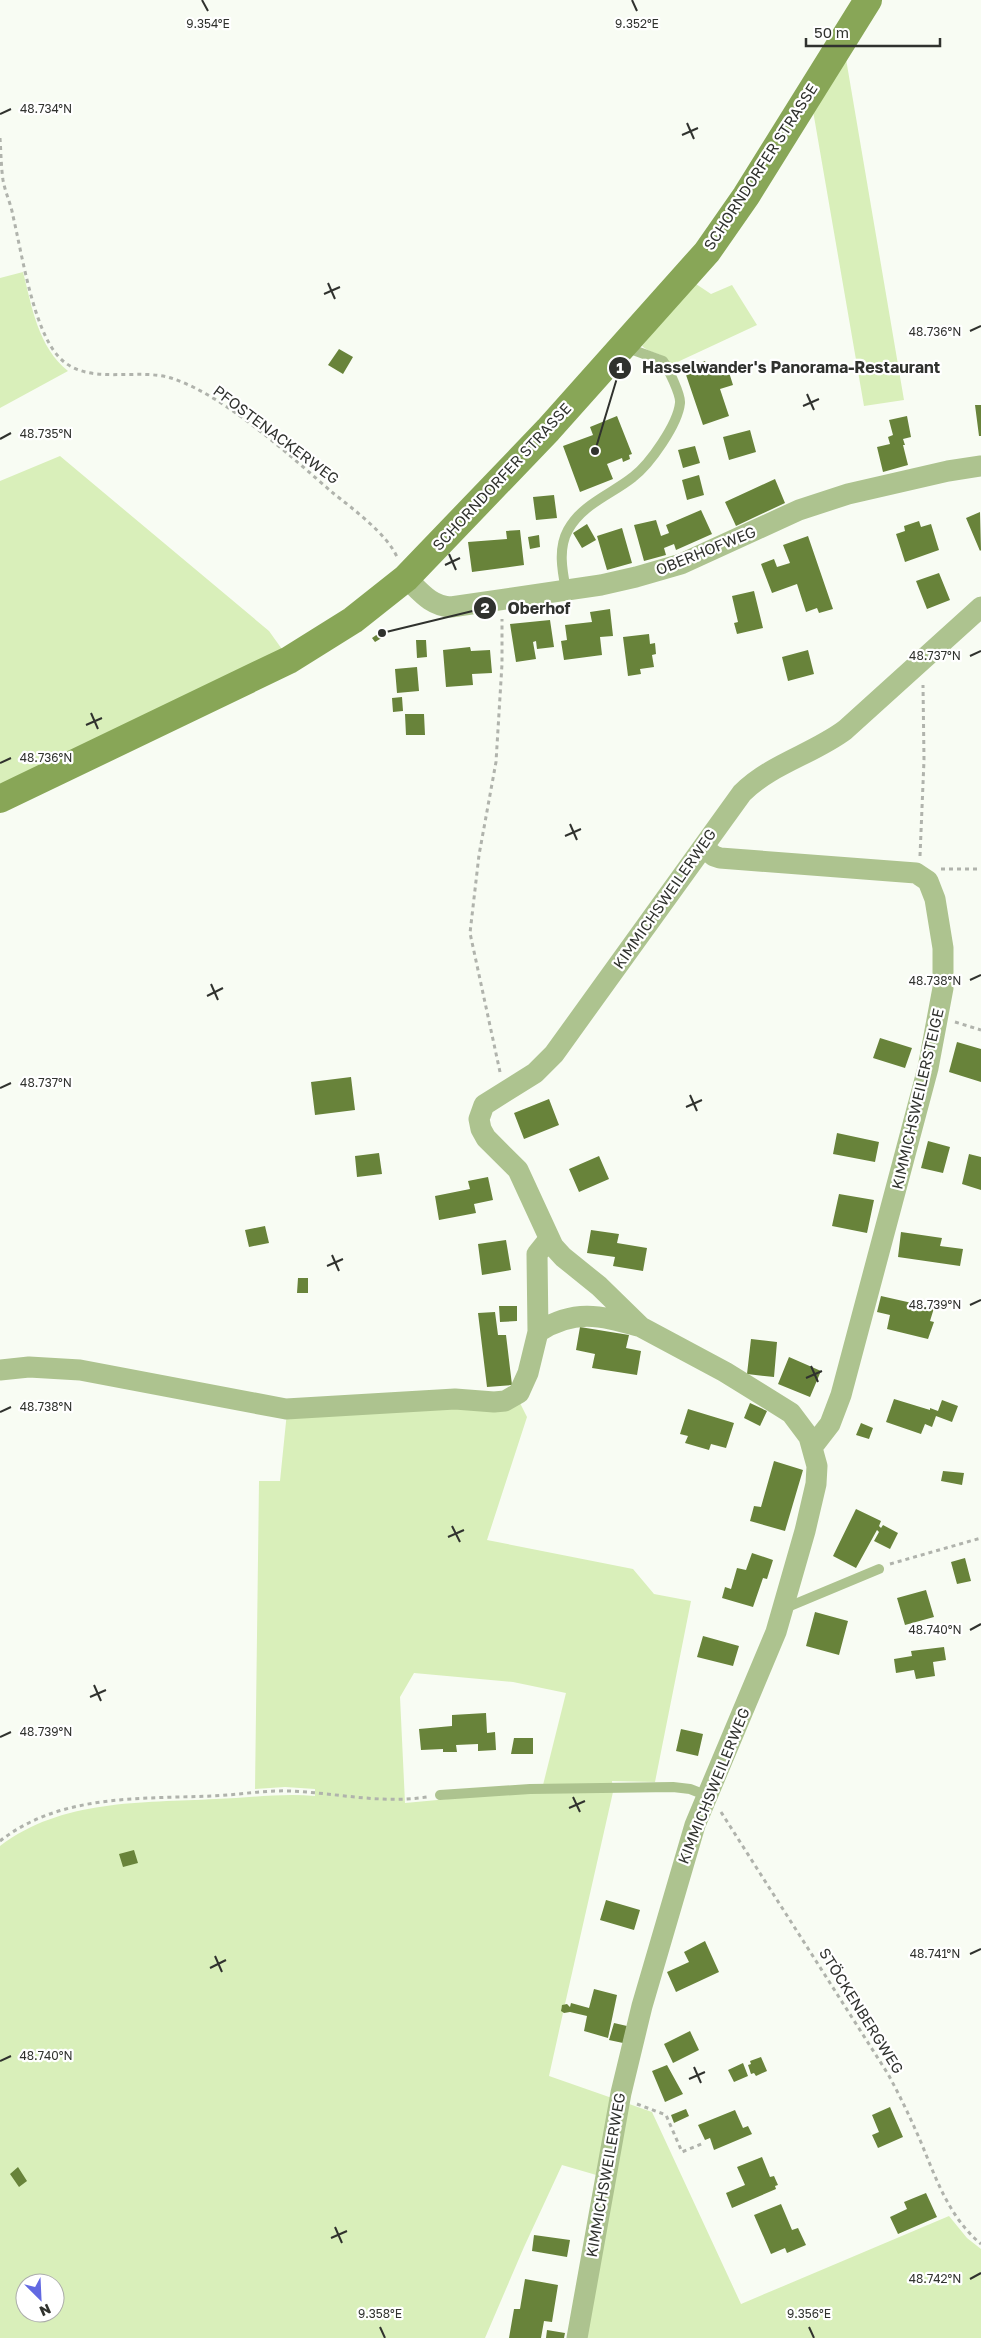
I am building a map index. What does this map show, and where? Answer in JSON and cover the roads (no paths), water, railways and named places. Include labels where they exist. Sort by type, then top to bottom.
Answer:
[{"type":"main road","name":"SCHORNDORFER STRASSE","points":[[0,799],[289,660],[353,620],[406,578],[525,455],[690,273],[727,225],[868,0]]},
{"type":"street","name":"OBERHOFWEG","points":[[406,578],[430,601],[442,607],[500,601],[619,581],[681,564],[799,510],[848,494],[948,471],[981,466]]},
{"type":"street","name":"KIMMICHSWEILERWEG","points":[[578,2338],[621,2093],[642,2006],[672,1898],[695,1825],[770,1648],[783,1609],[816,1484],[817,1466],[813,1446],[804,1428],[791,1413],[776,1402],[641,1327],[604,1290],[557,1252],[549,1239],[527,1186],[518,1170],[486,1138],[479,1124],[479,1114],[484,1105],[535,1073],[554,1054],[729,809],[748,787],[771,771],[836,737],[981,607]]},
{"type":"street","name":"KIMMICHSWEILERSTEIGE","points":[[703,847],[714,856],[720,858],[920,874],[928,881],[933,892],[943,942],[944,978],[939,1015],[903,1167],[847,1376],[833,1419],[824,1434],[813,1446]]},
{"type":"street","points":[[0,1370],[29,1367],[80,1370],[286,1409],[429,1400],[465,1399],[500,1402],[515,1396],[526,1381],[538,1332],[536,1258],[539,1250],[549,1239]]},
{"type":"street","name":"KIMMICHSWEILERWEG","points":[[538,1332],[557,1321],[585,1315],[641,1327]]},
{"type":"lane","points":[[566,590],[562,568],[562,550],[570,526],[590,506],[634,476],[642,468],[670,430],[680,404],[680,397],[663,361],[624,346]]},
{"type":"lane","points":[[783,1609],[879,1569]]},
{"type":"lane","points":[[440,1795],[530,1789],[673,1787],[690,1789],[708,1796]]},
{"type":"place","name":"Hasselwander's Panorama-Restaurant","points":[[595,451]]},
{"type":"place","name":"Oberhof","points":[[382,633]]}]
